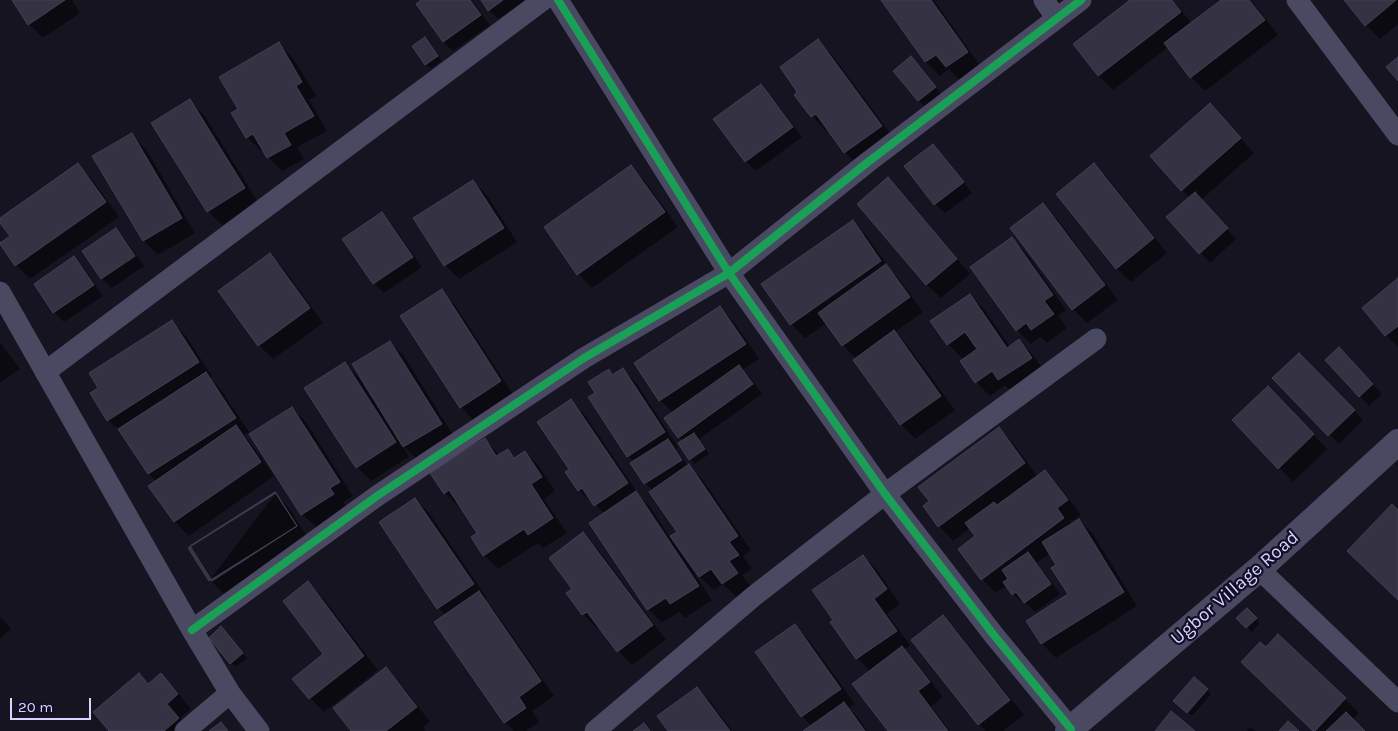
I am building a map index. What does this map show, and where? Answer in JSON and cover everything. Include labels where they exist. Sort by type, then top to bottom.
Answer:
[{"type":"street","points":[[45,372],[543,0]]},
{"type":"street","points":[[558,0],[729,273],[885,494],[1069,730]]},
{"type":"street","points":[[1044,0],[1056,18]]},
{"type":"street","points":[[192,630],[377,496],[584,358],[729,273],[868,162],[1081,0]]},
{"type":"street","points":[[1297,0],[1398,135]]},
{"type":"street","points":[[0,292],[192,630],[230,694],[259,731]]},
{"type":"street","points":[[595,731],[754,596],[885,494],[1096,339]]},
{"type":"street","name":"Ugbor Village Road","points":[[1069,730],[1259,570],[1398,442]]},
{"type":"street","points":[[1259,570],[1398,702]]},
{"type":"street","points":[[185,731],[230,694]]},
{"type":"building","points":[[12,0],[65,0],[28,25]]},
{"type":"building","points":[[421,0],[470,0],[481,15],[443,42],[416,4]]},
{"type":"building","points":[[481,0],[503,0],[488,11]]},
{"type":"building","points":[[881,0],[931,0],[968,52],[946,67],[936,55],[925,62]]},
{"type":"building","points":[[1130,0],[1172,0],[1181,12],[1098,76],[1073,44]]},
{"type":"building","points":[[1221,0],[1249,0],[1265,20],[1190,78],[1164,43]]},
{"type":"building","points":[[1344,0],[1396,0],[1365,26]]},
{"type":"building","points":[[425,37],[438,56],[425,65],[412,46]]},
{"type":"building","points":[[818,39],[882,126],[844,153],[816,114],[811,117],[794,95],[797,92],[780,67]]},
{"type":"building","points":[[279,42],[302,82],[296,86],[314,116],[284,133],[291,145],[267,158],[253,134],[246,138],[231,113],[238,109],[219,77]]},
{"type":"building","points":[[911,56],[936,87],[918,101],[893,71]]},
{"type":"building","points":[[1398,57],[1398,81],[1386,67]]},
{"type":"building","points":[[761,84],[793,127],[745,162],[713,119]]},
{"type":"building","points":[[190,99],[245,188],[207,212],[151,123]]},
{"type":"building","points":[[1210,103],[1241,138],[1181,191],[1150,156]]},
{"type":"building","points":[[132,133],[182,218],[143,241],[92,156]]},
{"type":"building","points":[[933,144],[964,182],[934,205],[904,166]]},
{"type":"building","points":[[78,163],[106,202],[15,266],[0,244],[10,236],[0,223],[0,218]]},
{"type":"building","points":[[1094,163],[1154,238],[1116,269],[1056,194]]},
{"type":"building","points":[[631,165],[665,212],[577,275],[544,227]]},
{"type":"building","points":[[888,177],[957,259],[926,285],[857,204]]},
{"type":"building","points":[[473,180],[504,228],[444,266],[413,218]]},
{"type":"building","points":[[1195,192],[1228,228],[1199,254],[1166,217]]},
{"type":"building","points":[[1043,203],[1105,285],[1072,310],[1010,228]]},
{"type":"building","points":[[382,212],[413,257],[373,284],[342,239]]},
{"type":"building","points":[[853,220],[881,261],[790,325],[761,284]]},
{"type":"building","points":[[116,228],[135,256],[101,279],[82,251]]},
{"type":"building","points":[[1012,237],[1053,295],[1044,301],[1054,314],[1031,330],[1026,323],[1016,331],[970,267]]},
{"type":"building","points":[[270,253],[310,308],[258,346],[218,291]]},
{"type":"building","points":[[74,256],[94,285],[53,313],[34,284]]},
{"type":"building","points":[[886,264],[910,297],[842,346],[818,313]]},
{"type":"building","points":[[1398,278],[1398,326],[1385,336],[1362,308]]},
{"type":"building","points":[[442,289],[501,381],[460,408],[400,316]]},
{"type":"building","points":[[970,294],[1007,348],[1019,339],[1032,358],[998,380],[992,371],[975,383],[960,361],[977,349],[965,332],[947,345],[930,321]]},
{"type":"building","points":[[720,306],[746,344],[659,401],[634,363]]},
{"type":"building","points":[[172,320],[199,362],[107,421],[90,393],[98,388],[89,373]]},
{"type":"building","points":[[894,330],[941,396],[900,425],[853,360]]},
{"type":"building","points":[[390,341],[442,424],[403,447],[352,364]]},
{"type":"building","points":[[1339,347],[1373,384],[1359,397],[1325,360]]},
{"type":"building","points":[[1299,353],[1355,410],[1328,436],[1272,378]]},
{"type":"building","points":[[345,362],[396,442],[356,468],[304,388]]},
{"type":"building","points":[[739,365],[753,384],[678,438],[664,418]]},
{"type":"building","points":[[623,368],[665,432],[627,457],[588,397],[595,393],[588,382],[609,369],[612,375]]},
{"type":"building","points":[[206,372],[236,418],[148,474],[118,429]]},
{"type":"building","points":[[1268,386],[1314,434],[1278,469],[1232,420]]},
{"type":"building","points":[[571,399],[628,483],[594,506],[582,488],[578,491],[565,472],[569,469],[537,422]]},
{"type":"building","points":[[292,407],[340,482],[330,488],[334,494],[301,515],[249,434]]},
{"type":"building","points":[[236,425],[261,462],[174,522],[148,486]]},
{"type":"building","points":[[999,427],[1025,463],[938,527],[923,506],[929,501],[918,487]]},
{"type":"building","points":[[694,433],[705,449],[689,460],[678,443]]},
{"type":"building","points":[[485,438],[496,456],[508,449],[514,458],[525,451],[542,477],[531,484],[553,518],[528,535],[524,529],[483,556],[471,537],[477,533],[449,490],[444,494],[430,473]]},
{"type":"building","points":[[668,439],[682,460],[644,484],[630,463]]},
{"type":"building","points":[[689,464],[738,536],[729,542],[739,555],[729,561],[738,573],[722,584],[711,569],[699,577],[670,536],[677,532],[649,492]]},
{"type":"building","points":[[1045,470],[1068,500],[1057,508],[1064,518],[981,580],[958,549],[975,536],[965,523],[994,502],[997,505]]},
{"type":"building","points":[[636,491],[699,586],[670,604],[666,598],[647,610],[589,523]]},
{"type":"building","points":[[275,492],[297,526],[212,581],[190,546]]},
{"type":"building","points":[[276,493],[297,526],[209,581],[188,548]]},
{"type":"building","points":[[415,498],[474,584],[437,609],[379,522]]},
{"type":"building","points":[[1392,504],[1398,510],[1398,600],[1347,551]]},
{"type":"building","points":[[1079,519],[1124,592],[1041,644],[1026,621],[1068,594],[1051,568],[1056,565],[1042,542]]},
{"type":"building","points":[[583,532],[653,625],[617,652],[587,612],[582,615],[566,593],[572,589],[549,558]]},
{"type":"building","points":[[1028,552],[1051,584],[1024,603],[1016,592],[1012,595],[1003,582],[1008,579],[1002,570]]},
{"type":"building","points":[[863,555],[887,589],[874,599],[897,631],[856,659],[830,622],[833,620],[812,590]]},
{"type":"building","points":[[308,581],[364,656],[309,699],[292,679],[323,654],[283,601]]},
{"type":"building","points":[[479,591],[541,681],[519,697],[526,708],[504,723],[434,622]]},
{"type":"building","points":[[1247,608],[1257,618],[1246,628],[1236,618]]},
{"type":"building","points":[[943,615],[1010,700],[978,725],[911,640]]},
{"type":"building","points":[[795,624],[841,689],[801,717],[755,652]]},
{"type":"building","points":[[221,626],[243,653],[230,664],[209,638]]},
{"type":"building","points":[[1278,634],[1346,698],[1315,731],[1241,662],[1260,642],[1266,647]]},
{"type":"building","points":[[902,646],[930,682],[918,691],[948,731],[888,731],[852,684]]},
{"type":"building","points":[[386,667],[417,707],[386,731],[351,731],[333,708]]},
{"type":"building","points":[[139,673],[148,684],[161,673],[178,694],[167,704],[179,718],[164,731],[109,731],[93,712]]},
{"type":"building","points":[[1194,677],[1208,689],[1187,713],[1173,701]]},
{"type":"building","points":[[697,687],[730,731],[668,731],[657,716]]},
{"type":"building","points":[[844,702],[865,731],[803,731]]},
{"type":"building","points":[[1171,711],[1195,731],[1155,731]]},
{"type":"building","points":[[1346,712],[1365,731],[1326,731]]},
{"type":"building","points":[[1288,721],[1299,731],[1279,731]]},
{"type":"building","points":[[221,722],[228,731],[209,731]]},
{"type":"building","points":[[644,723],[650,731],[633,731]]},
{"type":"cycle path","points":[[558,0],[729,273],[885,494],[993,634],[1071,729]]},
{"type":"cycle path","points":[[192,630],[377,496],[584,358],[729,273],[868,162],[1081,0]]}]
